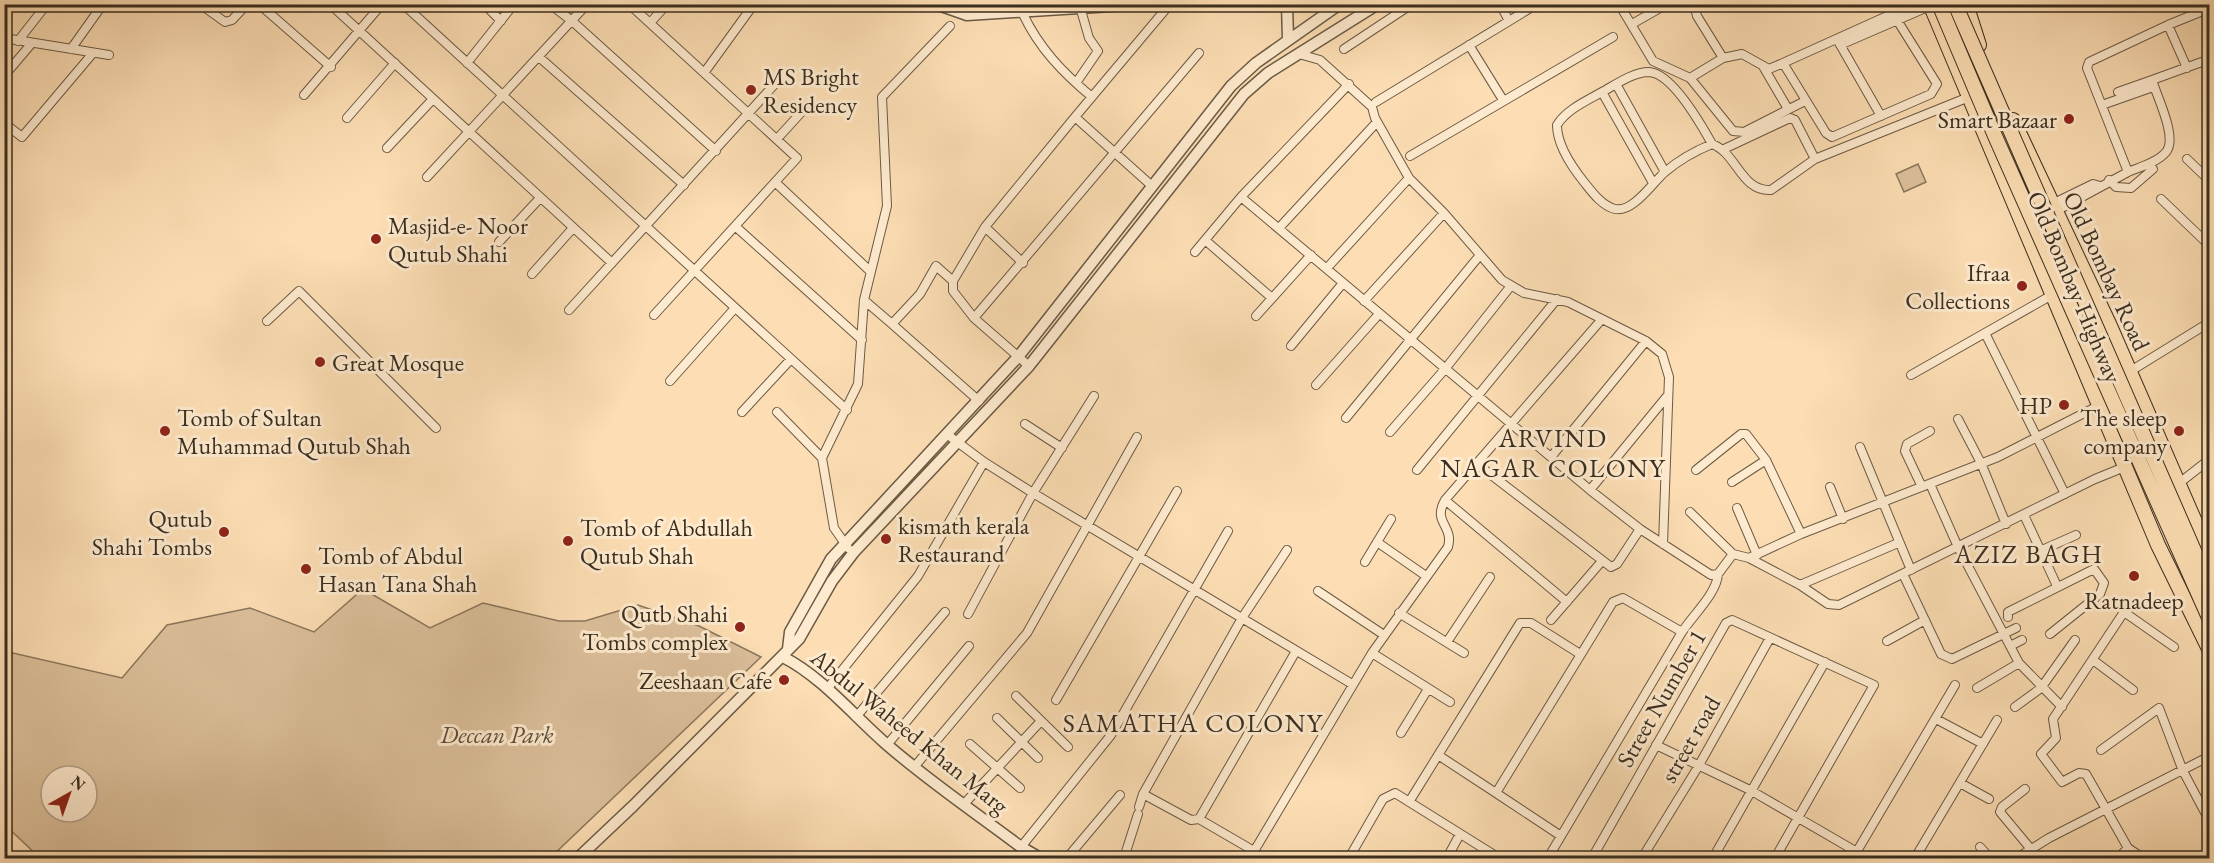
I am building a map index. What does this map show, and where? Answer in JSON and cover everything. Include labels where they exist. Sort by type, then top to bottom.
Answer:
[{"type":"main road","points":[[1955,4],[2210,587]]},
{"type":"main road","name":"Old Bombay Road","points":[[1966,4],[1980,50],[2129,372],[2210,556]]},
{"type":"main road","points":[[1933,5],[1995,136],[2210,620]]},
{"type":"main road","name":"Old Bombay Highway","points":[[1933,5],[1953,63],[1970,97],[2052,295],[2127,466],[2158,545],[2210,651]]},
{"type":"main road","points":[[1953,63],[1980,50]]},
{"type":"street","points":[[18,41],[47,4]]},
{"type":"street","points":[[71,49],[103,4]]},
{"type":"street","points":[[200,4],[225,22],[232,20],[247,4]]},
{"type":"street","points":[[259,4],[331,67]]},
{"type":"street","points":[[330,4],[612,263]]},
{"type":"street","points":[[304,95],[331,67],[382,4]]},
{"type":"street","points":[[403,4],[847,410]]},
{"type":"street","points":[[484,4],[501,21]]},
{"type":"street","points":[[467,63],[514,4]]},
{"type":"street","points":[[550,4],[572,21],[716,151]]},
{"type":"street","points":[[427,177],[587,4]]},
{"type":"street","points":[[629,4],[797,158],[654,315]]},
{"type":"street","points":[[650,24],[667,4]]},
{"type":"street","points":[[704,73],[754,4]]},
{"type":"street","points":[[940,5],[967,15],[1014,11],[1081,10],[1143,4]]},
{"type":"street","points":[[1029,366],[974,318],[953,291],[953,281],[985,227],[1170,4]]},
{"type":"street","points":[[1287,4],[1288,39],[1299,54],[1320,60],[1372,107],[1377,122],[1409,178],[1444,213],[1510,287],[1557,299],[1646,341],[1662,354],[1667,364],[1668,395],[1663,544]]},
{"type":"street","points":[[785,653],[790,632],[820,576],[843,543],[948,435],[1018,357],[1231,86],[1288,39],[1340,4]]},
{"type":"street","points":[[578,858],[800,639],[832,581],[854,552],[1029,366],[1244,94],[1268,73],[1378,4]]},
{"type":"street","points":[[1344,48],[1412,4]]},
{"type":"street","points":[[1500,4],[1509,21]]},
{"type":"street","points":[[1376,102],[1537,4]]},
{"type":"street","points":[[1619,4],[1653,61],[1690,78],[1730,130],[1737,133],[1744,132],[1805,100]]},
{"type":"street","points":[[1632,24],[1667,4]]},
{"type":"street","points":[[1694,4],[1697,16],[1723,58]]},
{"type":"street","points":[[1838,41],[1914,4]]},
{"type":"street","points":[[1764,68],[1769,69],[1933,5]]},
{"type":"street","points":[[2128,172],[2087,68],[2089,62],[2210,8]]},
{"type":"street","points":[[1076,83],[1098,51],[1089,38],[1081,10]]},
{"type":"street","points":[[1014,11],[1053,61],[1092,97]]},
{"type":"street","points":[[1783,63],[1805,100],[1832,136],[1931,94],[1937,88],[1937,84],[1897,20]]},
{"type":"street","points":[[2168,25],[2187,68]]},
{"type":"street","points":[[822,458],[858,384],[864,300],[887,206],[882,98],[950,26]]},
{"type":"street","points":[[1410,156],[1612,36]]},
{"type":"street","points":[[4,38],[109,56]]},
{"type":"street","points":[[1838,41],[1881,116]]},
{"type":"street","points":[[4,76],[32,43]]},
{"type":"street","points":[[1469,45],[1503,100]]},
{"type":"street","points":[[4,123],[22,137],[93,53]]},
{"type":"street","points":[[974,318],[1116,154],[1199,53]]},
{"type":"street","points":[[1690,78],[1723,58],[1732,55],[1749,56],[1764,68],[1788,109]]},
{"type":"street","points":[[539,57],[684,185]]},
{"type":"street","points":[[2102,105],[2210,60]]},
{"type":"street","points":[[346,118],[395,63]]},
{"type":"street","points":[[1712,144],[1692,152],[1665,172],[1633,204],[1614,209],[1597,198],[1582,180],[1564,150],[1557,133],[1561,119],[1616,84],[1646,72],[1660,76],[1690,109],[1712,144],[1724,149],[1747,181],[1764,190],[1779,186],[1815,159],[1970,97]]},
{"type":"street","points":[[1195,252],[1241,197],[1349,84]]},
{"type":"street","points":[[1616,84],[1665,172]]},
{"type":"street","points":[[2118,92],[2153,84]]},
{"type":"street","points":[[2054,208],[2092,184],[2100,186],[2165,154],[2170,144],[2170,134],[2153,84]]},
{"type":"street","points":[[569,310],[774,85]]},
{"type":"street","points":[[1602,92],[1653,183]]},
{"type":"street","points":[[387,148],[433,99]]},
{"type":"street","points":[[777,139],[807,106]]},
{"type":"street","points":[[1075,117],[1152,186]]},
{"type":"street","points":[[1724,149],[1790,118],[1795,120],[1815,159]]},
{"type":"street","points":[[1280,227],[1377,122]]},
{"type":"street","points":[[2187,159],[2210,181]]},
{"type":"street","points":[[2109,180],[2115,187],[2131,188],[2153,169]]},
{"type":"street","points":[[1327,268],[1409,178]]},
{"type":"street","points":[[775,182],[870,271]]},
{"type":"street","points":[[1241,197],[1280,227],[1410,341],[1590,490],[1640,529],[1711,575],[1718,574]]},
{"type":"street","points":[[499,242],[540,198]]},
{"type":"street","points":[[2161,199],[2210,246]]},
{"type":"street","points":[[1364,301],[1444,213]]},
{"type":"street","points":[[735,226],[862,340]]},
{"type":"street","points":[[985,227],[1023,263]]},
{"type":"street","points":[[532,274],[573,228]]},
{"type":"street","points":[[1205,240],[1272,298]]},
{"type":"street","points":[[1256,316],[1311,255]]},
{"type":"street","points":[[1346,418],[1480,255]]},
{"type":"street","points":[[892,324],[920,294],[936,266],[953,281]]},
{"type":"street","points":[[1291,346],[1343,283]]},
{"type":"street","points":[[1390,432],[1445,369],[1510,287]]},
{"type":"street","points":[[267,321],[299,291],[436,428]]},
{"type":"street","points":[[1911,375],[2052,295]]},
{"type":"street","points":[[1417,470],[1557,299]]},
{"type":"street","points":[[864,300],[979,401]]},
{"type":"street","points":[[670,381],[735,308]]},
{"type":"street","points":[[1316,385],[1379,314]]},
{"type":"street","points":[[1143,794],[1191,820],[1199,819],[1252,855],[1352,684],[1399,613],[1443,554],[1450,540],[1448,531],[1440,519],[1439,510],[1445,500],[1602,319]]},
{"type":"street","points":[[2129,372],[2210,322]]},
{"type":"street","points":[[1985,333],[2065,494]]},
{"type":"street","points":[[1551,457],[1646,341]]},
{"type":"street","points":[[742,411],[791,358]]},
{"type":"street","points":[[1590,490],[1668,395]]},
{"type":"street","points":[[968,615],[1033,493],[1094,396]]},
{"type":"street","points":[[1753,556],[1801,534],[2037,439],[2100,405]]},
{"type":"street","points":[[777,412],[822,458],[834,528],[843,543],[854,552]]},
{"type":"street","points":[[1958,418],[1981,463],[2006,524]]},
{"type":"street","points":[[1025,424],[1062,448]]},
{"type":"street","points":[[1930,431],[1907,444],[1905,451],[1926,485],[2019,663],[2062,707]]},
{"type":"street","points":[[1696,470],[1741,434],[1746,435],[1766,460],[1801,534]]},
{"type":"street","points":[[948,435],[984,462],[1033,493],[1352,684]]},
{"type":"street","points":[[915,766],[1027,633],[1137,437]]},
{"type":"street","points":[[1860,447],[1899,543],[1925,620],[1941,654],[1952,659],[2016,628]]},
{"type":"street","points":[[2178,484],[2210,459]]},
{"type":"street","points":[[1732,482],[1766,460]]},
{"type":"street","points":[[827,689],[918,576],[984,462]]},
{"type":"street","points":[[1477,464],[1611,567],[1617,564],[1640,529]]},
{"type":"street","points":[[1690,512],[1733,554],[1753,556],[1828,604],[1839,605],[2127,466]]},
{"type":"street","points":[[1830,487],[1843,519]]},
{"type":"street","points":[[1056,700],[1177,491]]},
{"type":"street","points":[[1445,500],[1567,602]]},
{"type":"street","points":[[1737,508],[1753,556]]},
{"type":"street","points":[[2024,514],[2057,586]]},
{"type":"street","points":[[1365,562],[1391,519]]},
{"type":"street","points":[[1021,847],[1111,735],[1228,531]]},
{"type":"street","points":[[2042,550],[2076,535]]},
{"type":"street","points":[[1377,542],[1426,576]]},
{"type":"street","points":[[1800,585],[1899,543]]},
{"type":"street","points":[[1124,858],[1143,794],[1242,618],[1287,550]]},
{"type":"street","points":[[1548,858],[1682,632],[1696,610],[1716,589],[1718,574],[1733,554]]},
{"type":"street","points":[[1551,620],[1602,561]]},
{"type":"street","points":[[1998,623],[2009,617],[2008,612],[2092,568],[2104,583],[2100,594],[2050,634]]},
{"type":"street","points":[[1447,642],[1490,577]]},
{"type":"street","points":[[1318,591],[1384,635]]},
{"type":"street","points":[[1496,793],[1613,603],[1623,598],[1682,632]]},
{"type":"street","points":[[856,717],[945,612]]},
{"type":"street","points":[[2143,858],[2128,848],[2086,774],[2079,773],[2062,782],[2040,754],[2056,738],[2053,719],[2124,612],[2174,647]]},
{"type":"street","points":[[1399,613],[1464,653]]},
{"type":"street","name":"Street Number 1","points":[[1592,858],[1726,623],[1732,620],[1874,685],[1775,858]]},
{"type":"street","points":[[1887,641],[1925,620]]},
{"type":"street","points":[[1408,802],[1520,623],[1531,623],[1581,654]]},
{"type":"street","name":"street road","points":[[1642,858],[1698,767],[1770,638]]},
{"type":"street","points":[[2010,646],[2022,640]]},
{"type":"street","points":[[2015,707],[2041,688],[2075,640]]},
{"type":"street","points":[[887,745],[969,646]]},
{"type":"street","points":[[1199,819],[1296,651]]},
{"type":"street","name":"Abdul Waheed Khan Marg","points":[[785,653],[887,745],[1021,847],[1040,858]]},
{"type":"street","points":[[1372,653],[1450,702]]},
{"type":"street","points":[[2093,660],[2133,690]]},
{"type":"street","points":[[1713,858],[1750,790],[1826,662]]},
{"type":"street","points":[[1977,688],[2019,663]]},
{"type":"street","points":[[1656,745],[1750,790],[1855,855],[1955,685]]},
{"type":"street","points":[[1401,733],[1428,689]]},
{"type":"street","points":[[1016,696],[1068,747]]},
{"type":"street","points":[[2101,750],[2159,708],[2183,771],[2210,822]]},
{"type":"street","points":[[997,718],[1038,758]]},
{"type":"street","points":[[1936,718],[1983,744]]},
{"type":"street","points":[[1915,858],[1997,720]]},
{"type":"street","points":[[964,804],[1041,721]]},
{"type":"street","points":[[970,744],[1020,788]]},
{"type":"street","points":[[1438,754],[1561,836]]},
{"type":"street","points":[[2017,858],[2030,848],[2106,807],[2210,756]]},
{"type":"street","points":[[1960,783],[1989,799]]},
{"type":"street","points":[[2025,789],[2002,807],[2000,812],[2030,848]]},
{"type":"street","points":[[1348,858],[1386,795],[1395,793],[1498,858]]},
{"type":"street","points":[[1067,858],[1120,795]]},
{"type":"street","points":[[1447,858],[1460,834]]},
{"type":"street","points":[[1980,847],[1990,858]]},
{"type":"street","points":[[2118,858],[2128,848]]},
{"type":"street","points":[[2201,858],[2210,854]]},
{"type":"green space","points":[[1918,164],[1926,182],[1904,192],[1896,174]]},
{"type":"green space","name":"Deccan Park","points":[[363,589],[430,628],[483,603],[559,621],[585,621],[638,605],[699,626],[761,657],[550,858],[40,858],[5,825],[4,663],[13,653],[122,678],[167,625],[250,608],[314,632]]},
{"type":"place","name":"MS Bright Residency","points":[[751,90]]},
{"type":"place","name":"Smart Bazaar","points":[[2069,119]]},
{"type":"place","name":"Masjid-e- Noor Qutub Shahi","points":[[376,239]]},
{"type":"place","name":"Ifraa Collections","points":[[2022,286]]},
{"type":"place","name":"Great Mosque","points":[[320,362]]},
{"type":"place","name":"HP","points":[[2064,405]]},
{"type":"place","name":"Tomb of Sultan Muhammad Qutub Shah","points":[[165,431]]},
{"type":"place","name":"The sleep company","points":[[2179,431]]},
{"type":"place","name":"Qutub Shahi Tombs","points":[[224,532]]},
{"type":"place","name":"kismath kerala Restaurand","points":[[886,539]]},
{"type":"place","name":"Tomb of Abdullah Qutub Shah","points":[[568,541]]},
{"type":"place","name":"Tomb of Abdul Hasan Tana Shah","points":[[306,569]]},
{"type":"place","name":"Ratnadeep","points":[[2134,576]]},
{"type":"place","name":"Qutb Shahi Tombs complex","points":[[740,627]]},
{"type":"place","name":"Zeeshaan Cafe","points":[[784,680]]},
{"type":"district","name":"ARVIND NAGAR COLONY","points":[[1553,453]]},
{"type":"district","name":"AZIZ BAGH","points":[[2029,554]]},
{"type":"district","name":"SAMATHA COLONY","points":[[1193,723]]}]
